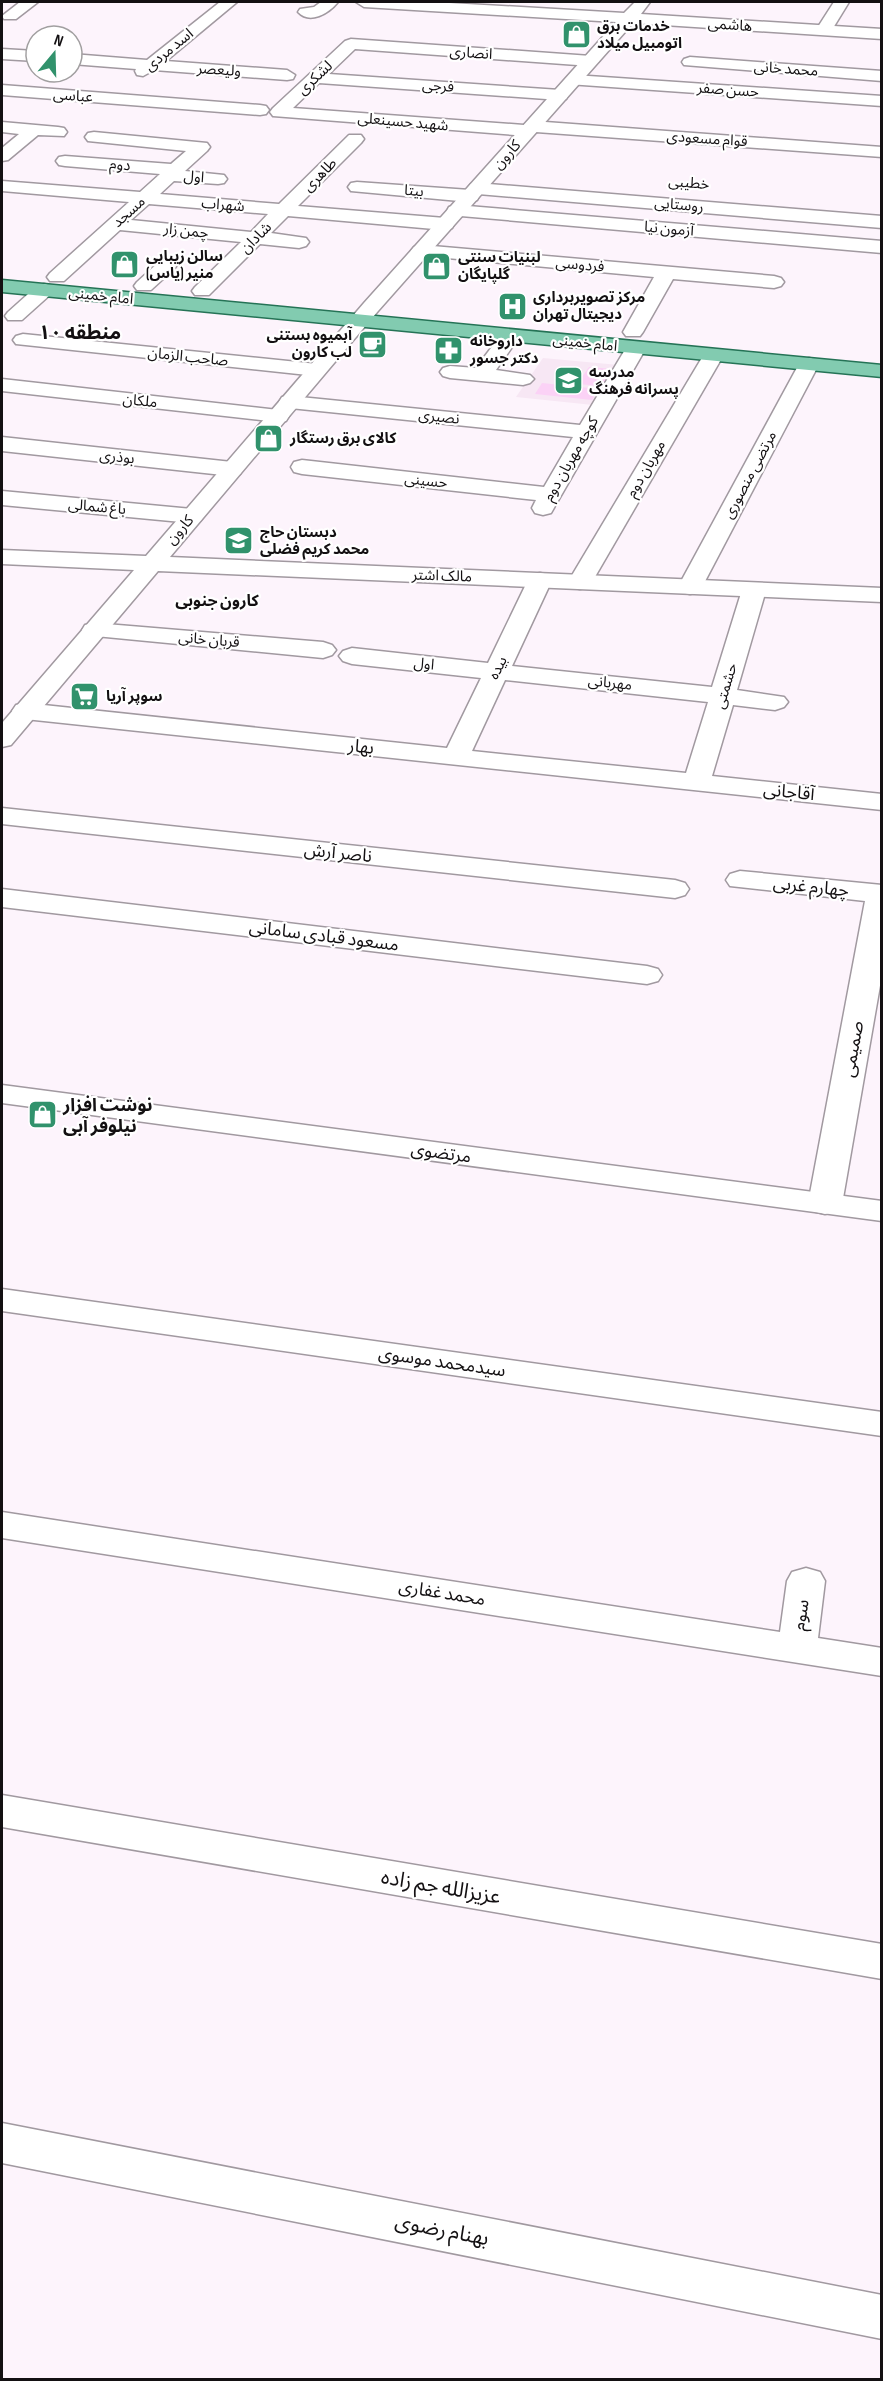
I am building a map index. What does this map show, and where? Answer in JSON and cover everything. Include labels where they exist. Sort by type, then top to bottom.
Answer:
[{"type":"main road","name":"امام خمینی","points":[[2,272],[51,284],[365,315],[635,340],[882,356]]},
{"type":"main road","name":"امام خمینی","points":[[2,286],[51,284],[144,286],[202,291],[510,336],[635,340],[713,356],[882,371]]},
{"type":"street","points":[[10,16],[30,2]]},
{"type":"street","name":"اسد مردی","points":[[109,99],[229,2]]},
{"type":"street","points":[[306,12],[318,12],[330,2]]},
{"type":"street","name":"هاشمی","points":[[364,2],[411,3],[882,34]]},
{"type":"street","name":"کارون","points":[[2,739],[317,370],[643,2]]},
{"type":"street","points":[[824,30],[841,2]]},
{"type":"street","name":"انصاری","points":[[351,44],[591,61]]},
{"type":"street","name":"لشکری","points":[[279,112],[351,44]]},
{"type":"street","points":[[2,54],[24,55]]},
{"type":"street","name":"ولیعصر","points":[[84,60],[287,75]]},
{"type":"street","name":"محمد خانی","points":[[690,62],[882,76]]},
{"type":"street","name":"فرجی","points":[[315,78],[560,95]]},
{"type":"street","name":"حسن صفر","points":[[574,80],[743,91],[784,101],[882,101]]},
{"type":"street","name":"عباسی","points":[[2,90],[109,99]]},
{"type":"street","points":[[732,110],[743,91]]},
{"type":"street","points":[[109,99],[260,110]]},
{"type":"street","name":"شهید حسینعلی","points":[[279,112],[530,129]]},
{"type":"street","points":[[2,127],[58,132]]},
{"type":"street","name":"قوام مسعودی","points":[[530,129],[882,152]]},
{"type":"street","points":[[2,156],[34,130]]},
{"type":"street","name":"مسجد","points":[[15,316],[201,147],[94,137]]},
{"type":"street","name":"طاهری","points":[[284,210],[355,139]]},
{"type":"street","name":"دوم","points":[[65,161],[173,172]]},
{"type":"street","points":[[496,167],[519,169]]},
{"type":"street","name":"اول","points":[[173,172],[218,179]]},
{"type":"street","name":"شهراب","points":[[2,186],[284,210],[451,217]]},
{"type":"street","name":"بیتا","points":[[357,186],[474,192]]},
{"type":"street","name":"روستایی","points":[[474,192],[882,222]]},
{"type":"street","name":"شادان","points":[[202,291],[284,210]]},
{"type":"street","points":[[772,238],[787,214]]},
{"type":"street","name":"آزمون نیا","points":[[451,217],[882,247]]},
{"type":"street","name":"چمن زار","points":[[116,224],[256,238]]},
{"type":"street","points":[[256,238],[299,242]]},
{"type":"street","name":"فردوسی","points":[[421,251],[774,282]]},
{"type":"street","points":[[144,286],[167,265]]},
{"type":"street","points":[[635,340],[667,272]]},
{"type":"street","points":[[482,375],[510,336]]},
{"type":"street","name":"صاحب الزمان","points":[[23,340],[317,370]]},
{"type":"street","name":"کوچه مهربان دوم","points":[[547,501],[587,432],[635,340]]},
{"type":"street","name":"مهربان دوم","points":[[580,582],[713,356]]},
{"type":"street","name":"مرتضی منصوری","points":[[690,587],[809,364]]},
{"type":"street","points":[[450,372],[523,379]]},
{"type":"street","name":"ملکان","points":[[2,385],[284,409]]},
{"type":"street","name":"نصیری","points":[[284,409],[587,432]]},
{"type":"street","name":"بوذری","points":[[2,444],[232,470]]},
{"type":"street","name":"حسینی","points":[[302,467],[547,501]]},
{"type":"street","name":"باغ شمالی","points":[[2,498],[192,516]]},
{"type":"street","name":"مالک اشتر","points":[[2,557],[882,595]]},
{"type":"street","name":"بیده","points":[[456,757],[540,580]]},
{"type":"street","name":"حشمتی","points":[[697,782],[754,590]]},
{"type":"street","name":"قربان خانی","points":[[94,630],[323,650]]},
{"type":"street","name":"اول","points":[[352,656],[497,671]]},
{"type":"street","name":"مهربانی","points":[[497,671],[775,702]]},
{"type":"street","name":"بهار","points":[[25,711],[697,782]]},
{"type":"street","name":"آقاجانی","points":[[697,782],[882,802]]},
{"type":"street","name":"ناصر آرش","points":[[2,816],[675,889]]},
{"type":"street","name":"چهارم غربی","points":[[740,880],[881,894]]},
{"type":"street","name":"صمیمی","points":[[825,1204],[881,894]]},
{"type":"street","name":"مسعود قبادی سامانی","points":[[2,898],[647,975]]},
{"type":"street","name":"مرتضوی","points":[[2,1094],[882,1211]]},
{"type":"street","name":"سیدمحمد موسوی","points":[[2,1300],[882,1424]]},
{"type":"street","name":"محمد غفاری","points":[[2,1525],[882,1662]]},
{"type":"street","name":"سوم","points":[[797,1649],[806,1581]]},
{"type":"street","name":"عزیزالله جم زاده","points":[[2,1811],[882,1962]]},
{"type":"street","name":"بهنام رضوی","points":[[2,2143],[882,2317]]},
{"type":"shaded area","name":"مدرسه پسرانه فرهنگ","points":[[543,358],[619,365],[593,405],[516,397]]},
{"type":"shaded area","points":[[589,367],[613,369],[602,386],[577,384]]},
{"type":"shaded area","points":[[542,383],[599,389],[592,400],[535,394]]},
{"type":"place","name":"خدمات برق اتومبیل میلاد","points":[[576,35]]},
{"type":"place","name":"سالن زیبایی منیر (یاس)","points":[[125,265]]},
{"type":"place","name":"لبنیات سنتی گلپایگان","points":[[437,266]]},
{"type":"place","name":"مرکز تصویربرداری دیجیتال تهران","points":[[512,306]]},
{"type":"place","name":"آبمیوه بستنی لب کارون","points":[[373,344]]},
{"type":"place","name":"داروخانه دکتر جسور","points":[[449,350]]},
{"type":"place","name":"مدرسه پسرانه فرهنگ","points":[[568,381]]},
{"type":"place","name":"کالای برق رستگار","points":[[269,438]]},
{"type":"place","name":"دبستان حاج محمد کریم فضلی","points":[[239,541]]},
{"type":"place","name":"سوپر آریا","points":[[85,696]]},
{"type":"place","name":"نوشت افزار نیلوفر آبی","points":[[42,1115]]},
{"type":"district","name":"منطقه ۱۰","points":[[80,333]]},
{"type":"district","name":"کارون جنوبی","points":[[217,601]]}]
